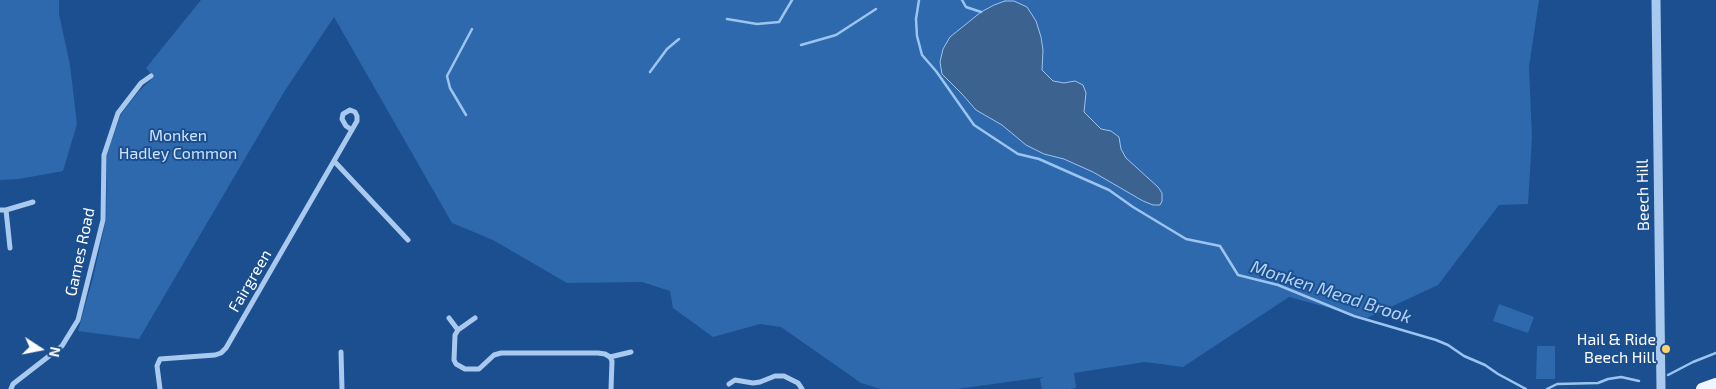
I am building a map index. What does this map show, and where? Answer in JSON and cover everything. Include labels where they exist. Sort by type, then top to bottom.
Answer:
[{"type":"main road","points":[[1702,389],[1716,384]]},
{"type":"street","name":"Beech Hill","points":[[1656,0],[1660,389]]},
{"type":"street","name":"Games Road","points":[[11,389],[14,384],[62,346],[78,320],[103,220],[104,155],[118,113],[141,83],[151,76]]},
{"type":"street","name":"Fairgreen","points":[[160,389],[157,366],[158,362],[164,358],[215,355],[221,353],[226,348],[352,130]]},
{"type":"street","points":[[334,160],[408,240]]},
{"type":"street","points":[[0,210],[33,202]]},
{"type":"street","points":[[6,210],[10,248]]},
{"type":"street","points":[[449,318],[458,330]]},
{"type":"street","points":[[475,318],[458,330],[455,335],[454,360],[456,364],[465,369],[479,369],[494,355],[501,353],[606,354],[612,361],[611,389]]},
{"type":"street","points":[[341,352],[342,389]]},
{"type":"street","points":[[610,357],[631,352]]},
{"type":"street","points":[[729,384],[735,380],[753,383],[775,376],[784,376],[798,383],[802,389]]},
{"type":"green space","points":[[0,0],[59,0],[59,14],[70,65],[77,124],[63,171],[19,179],[0,180]]},
{"type":"green space","name":"Monken Hadley Common","points":[[201,0],[1539,0],[1529,67],[1532,137],[1528,204],[1499,205],[1438,285],[1367,318],[1289,297],[1183,367],[1145,362],[1074,373],[1076,388],[1070,389],[1042,389],[1040,379],[1044,377],[957,389],[881,389],[861,383],[781,327],[760,324],[713,337],[673,308],[670,291],[642,282],[567,283],[493,240],[452,223],[334,17],[284,92],[139,339],[78,331],[93,278],[106,220],[107,153],[121,114],[139,91],[154,77],[146,68]]},
{"type":"green space","points":[[1499,304],[1534,317],[1528,333],[1493,321]]},
{"type":"green space","points":[[1537,346],[1555,346],[1555,379],[1536,379]]},
{"type":"shaded area","points":[[1005,1],[1014,1],[1027,7],[1036,21],[1041,37],[1043,50],[1042,70],[1053,81],[1064,83],[1075,81],[1083,85],[1086,93],[1084,112],[1101,129],[1111,131],[1119,137],[1121,149],[1126,158],[1158,187],[1162,193],[1160,205],[1153,205],[1143,201],[1093,172],[1064,159],[1044,154],[1026,145],[1002,125],[976,110],[942,74],[940,62],[943,49],[950,37],[981,12]]},
{"type":"waterway","points":[[727,19],[757,24],[779,22],[792,0]]},
{"type":"waterway","name":"Monken Mead Brook","points":[[919,0],[916,19],[917,36],[922,55],[936,71],[974,125],[1018,154],[1039,159],[1109,190],[1186,239],[1220,246],[1238,275],[1278,285],[1354,316],[1436,340],[1526,389]]},
{"type":"waterway","points":[[962,0],[966,7],[981,12]]},
{"type":"waterway","points":[[801,45],[836,35],[876,9]]},
{"type":"waterway","points":[[466,115],[450,88],[447,76],[472,29]]},
{"type":"waterway","points":[[650,72],[667,49],[679,39]]},
{"type":"waterway","name":"Monken Mead Brook","points":[[1668,375],[1716,353]]},
{"type":"waterway","name":"Monken Mead Brook","points":[[1547,389],[1557,384],[1598,383],[1621,377],[1639,381]]},
{"type":"place","name":"Hail & Ride Beech Hill","points":[[1666,349]]}]
